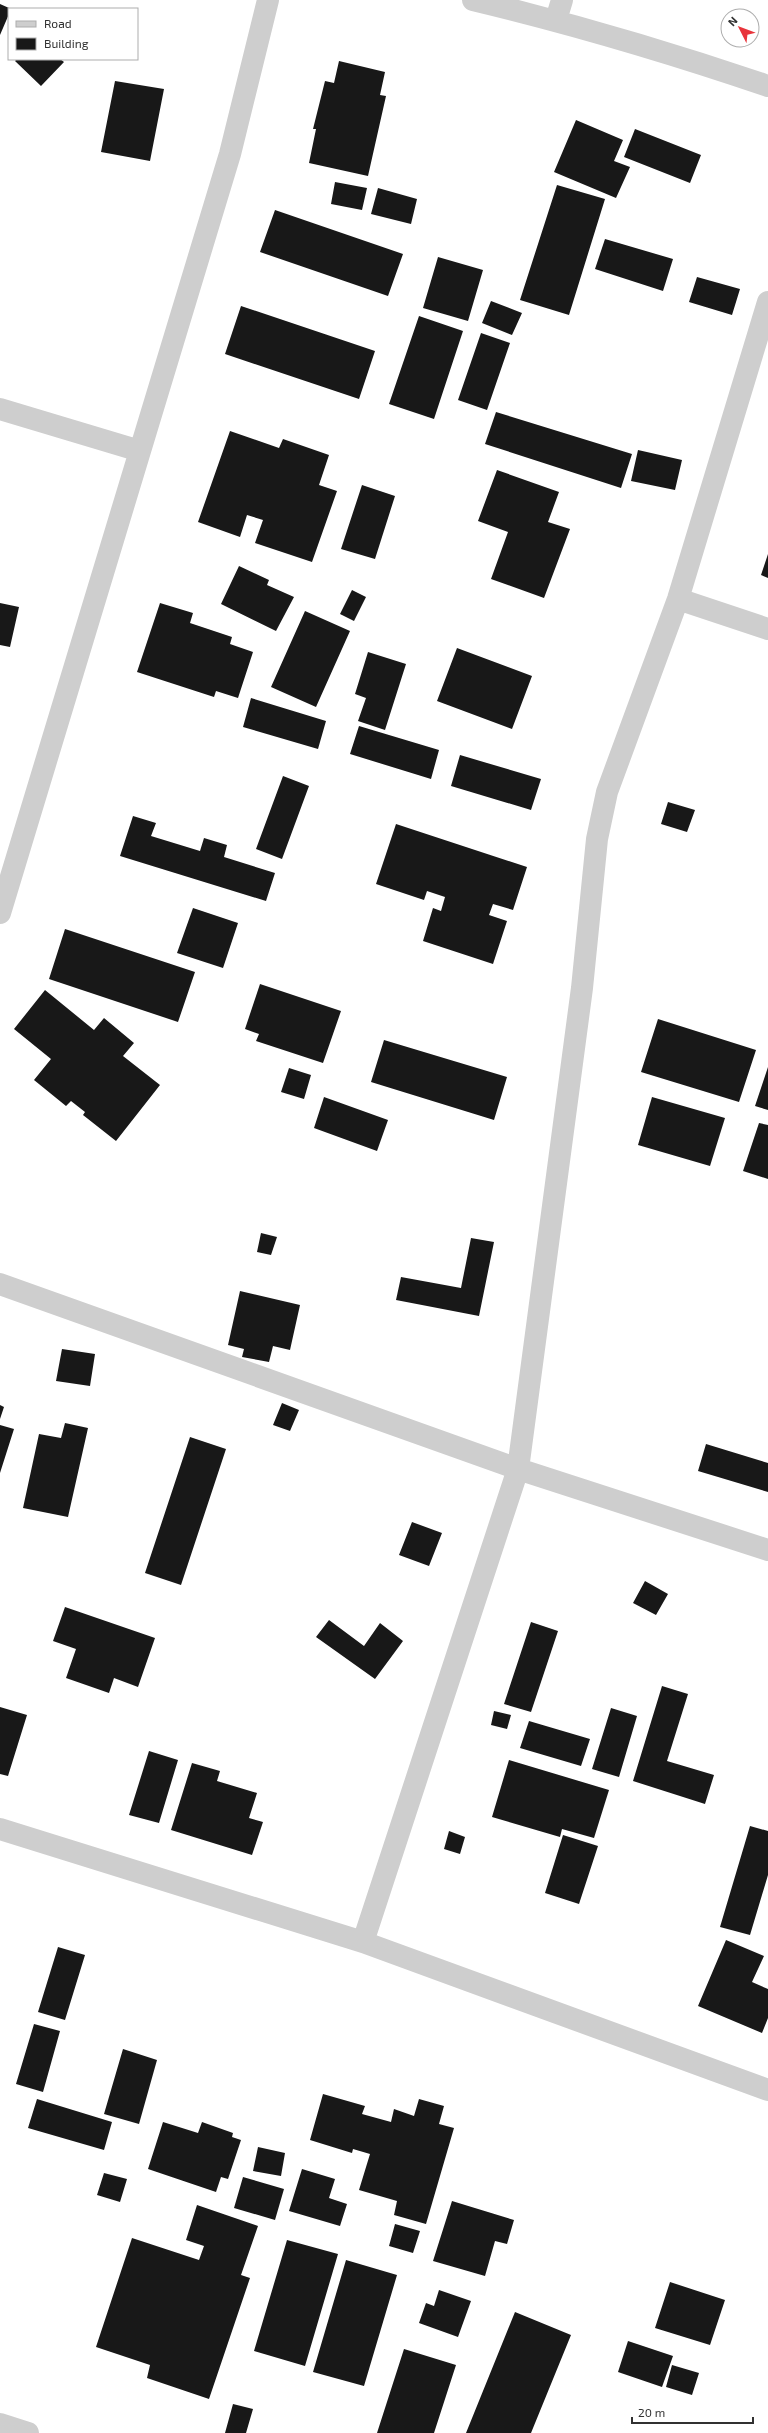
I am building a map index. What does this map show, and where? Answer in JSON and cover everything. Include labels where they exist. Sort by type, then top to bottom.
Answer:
[{"type":"street","points":[[0,913],[230,154],[268,0]]},
{"type":"street","points":[[473,0],[559,10],[768,86]]},
{"type":"street","points":[[364,1942],[518,1469],[582,988],[597,839],[607,792],[678,599],[768,302]]},
{"type":"street","points":[[0,409],[140,451]]},
{"type":"street","points":[[678,599],[768,629]]},
{"type":"street","points":[[0,1284],[518,1469],[768,1550]]},
{"type":"street","points":[[0,1828],[364,1942],[768,2090]]},
{"type":"street","points":[[0,2424],[28,2433]]},
{"type":"building","points":[[0,4],[9,8],[8,16],[0,35]]},
{"type":"building","points":[[61,60],[64,62],[41,86],[15,61]]},
{"type":"building","points":[[339,61],[385,72],[380,95],[386,96],[368,176],[309,163],[316,129],[313,129],[325,81],[334,83]]},
{"type":"building","points":[[115,81],[164,89],[150,161],[101,152]]},
{"type":"building","points":[[576,120],[623,140],[614,161],[630,167],[616,198],[554,172]]},
{"type":"building","points":[[635,129],[701,155],[690,183],[624,157]]},
{"type":"building","points":[[335,182],[367,188],[362,210],[331,204]]},
{"type":"building","points":[[557,185],[605,199],[569,315],[520,300]]},
{"type":"building","points":[[378,188],[417,199],[411,224],[371,214]]},
{"type":"building","points":[[275,210],[403,254],[388,296],[260,252]]},
{"type":"building","points":[[605,239],[673,259],[663,291],[595,269]]},
{"type":"building","points":[[438,257],[483,270],[468,321],[423,308]]},
{"type":"building","points":[[697,277],[740,289],[732,315],[689,302]]},
{"type":"building","points":[[491,301],[522,313],[512,335],[482,323]]},
{"type":"building","points":[[241,306],[375,351],[359,399],[225,354]]},
{"type":"building","points":[[419,316],[463,331],[434,419],[389,404]]},
{"type":"building","points":[[481,333],[510,343],[487,410],[458,400]]},
{"type":"building","points":[[496,412],[632,454],[621,488],[485,444]]},
{"type":"building","points":[[230,431],[279,448],[283,439],[329,455],[319,485],[337,491],[312,562],[255,543],[263,520],[247,515],[240,537],[198,522]]},
{"type":"building","points":[[638,450],[682,460],[675,490],[631,481]]},
{"type":"building","points":[[497,470],[559,492],[548,522],[570,529],[544,598],[491,579],[508,532],[478,521]]},
{"type":"building","points":[[362,485],[395,496],[375,559],[341,549]]},
{"type":"building","points":[[768,554],[768,578],[761,575]]},
{"type":"building","points":[[239,566],[269,580],[267,585],[294,597],[276,631],[221,604]]},
{"type":"building","points":[[352,590],[366,597],[354,621],[340,614]]},
{"type":"building","points":[[0,603],[19,607],[10,647],[0,645]]},
{"type":"building","points":[[160,603],[193,613],[190,623],[232,637],[230,644],[253,652],[238,698],[216,691],[214,697],[137,672]]},
{"type":"building","points":[[305,611],[350,631],[316,707],[271,687]]},
{"type":"building","points":[[457,648],[532,676],[512,729],[437,701]]},
{"type":"building","points":[[368,652],[406,664],[385,730],[358,721],[366,698],[355,694]]},
{"type":"building","points":[[251,698],[326,721],[318,749],[243,727]]},
{"type":"building","points":[[359,726],[439,750],[431,779],[350,754]]},
{"type":"building","points":[[460,755],[541,779],[531,810],[451,786]]},
{"type":"building","points":[[283,776],[309,786],[282,859],[256,849]]},
{"type":"building","points":[[668,802],[695,810],[687,832],[661,824]]},
{"type":"building","points":[[133,816],[156,823],[151,836],[200,851],[204,838],[227,845],[224,857],[275,873],[266,901],[120,856]]},
{"type":"building","points":[[396,824],[527,867],[513,910],[493,904],[489,915],[507,921],[493,964],[423,941],[433,908],[441,911],[445,897],[427,891],[424,900],[376,884]]},
{"type":"building","points":[[193,908],[238,923],[223,968],[177,953]]},
{"type":"building","points":[[65,929],[195,972],[178,1022],[49,979]]},
{"type":"building","points":[[260,984],[341,1011],[323,1063],[256,1041],[259,1034],[245,1029]]},
{"type":"building","points":[[45,990],[94,1030],[104,1018],[134,1043],[123,1056],[160,1085],[116,1141],[83,1115],[85,1112],[71,1101],[66,1106],[34,1080],[51,1059],[14,1029]]},
{"type":"building","points":[[658,1019],[756,1050],[739,1102],[641,1072]]},
{"type":"building","points":[[384,1040],[507,1077],[494,1120],[371,1082]]},
{"type":"building","points":[[768,1067],[768,1110],[755,1106]]},
{"type":"building","points":[[289,1068],[311,1075],[304,1099],[281,1092]]},
{"type":"building","points":[[324,1097],[388,1120],[377,1151],[314,1128]]},
{"type":"building","points":[[652,1097],[725,1118],[710,1166],[638,1145]]},
{"type":"building","points":[[759,1123],[768,1125],[768,1179],[743,1171]]},
{"type":"building","points":[[261,1233],[277,1237],[271,1255],[257,1252]]},
{"type":"building","points":[[471,1238],[494,1242],[479,1316],[396,1300],[401,1277],[461,1288]]},
{"type":"building","points":[[240,1291],[300,1305],[290,1350],[273,1346],[269,1362],[242,1357],[244,1349],[228,1345]]},
{"type":"building","points":[[62,1349],[95,1354],[90,1386],[56,1381]]},
{"type":"building","points":[[282,1403],[299,1410],[290,1431],[273,1425]]},
{"type":"building","points":[[0,1405],[4,1407],[0,1419]]},
{"type":"building","points":[[65,1423],[88,1428],[68,1517],[23,1508],[39,1434],[61,1438]]},
{"type":"building","points":[[0,1425],[14,1429],[0,1473]]},
{"type":"building","points":[[190,1437],[226,1449],[181,1585],[145,1573]]},
{"type":"building","points":[[706,1444],[768,1463],[768,1492],[698,1471]]},
{"type":"building","points":[[412,1522],[442,1533],[429,1566],[399,1555]]},
{"type":"building","points":[[645,1581],[668,1594],[656,1615],[633,1603]]},
{"type":"building","points":[[65,1607],[155,1638],[138,1687],[114,1678],[109,1693],[66,1678],[76,1649],[53,1641]]},
{"type":"building","points":[[329,1620],[364,1646],[380,1623],[403,1641],[375,1679],[316,1637]]},
{"type":"building","points":[[531,1622],[558,1631],[531,1712],[504,1704]]},
{"type":"building","points":[[662,1686],[688,1694],[667,1761],[714,1775],[705,1804],[633,1781]]},
{"type":"building","points":[[0,1707],[27,1715],[8,1776],[0,1774]]},
{"type":"building","points":[[611,1708],[637,1716],[619,1777],[592,1769]]},
{"type":"building","points":[[494,1711],[511,1715],[507,1729],[491,1725]]},
{"type":"building","points":[[529,1721],[590,1739],[581,1766],[520,1748]]},
{"type":"building","points":[[149,1751],[178,1760],[159,1823],[129,1815]]},
{"type":"building","points":[[509,1760],[609,1790],[594,1838],[562,1829],[560,1837],[492,1817]]},
{"type":"building","points":[[192,1763],[220,1771],[217,1781],[257,1793],[249,1818],[263,1822],[252,1855],[171,1830]]},
{"type":"building","points":[[750,1826],[768,1831],[768,1875],[750,1935],[720,1927]]},
{"type":"building","points":[[449,1831],[465,1837],[460,1854],[444,1849]]},
{"type":"building","points":[[563,1835],[598,1846],[579,1904],[545,1893]]},
{"type":"building","points":[[726,1940],[764,1956],[752,1982],[768,1989],[768,2018],[762,2033],[698,2006]]},
{"type":"building","points":[[58,1947],[85,1955],[65,2020],[38,2012]]},
{"type":"building","points":[[34,2024],[60,2031],[43,2092],[16,2084]]},
{"type":"building","points":[[123,2049],[157,2060],[139,2124],[104,2114]]},
{"type":"building","points":[[323,2094],[365,2106],[362,2114],[391,2122],[394,2109],[414,2116],[419,2099],[444,2106],[439,2124],[454,2128],[426,2224],[394,2215],[397,2201],[359,2190],[370,2154],[353,2149],[352,2153],[310,2140]]},
{"type":"building","points":[[37,2099],[112,2122],[104,2150],[28,2128]]},
{"type":"building","points":[[163,2122],[198,2133],[202,2122],[233,2133],[232,2137],[241,2140],[228,2179],[221,2177],[216,2192],[148,2169]]},
{"type":"building","points":[[258,2147],[285,2153],[281,2176],[253,2171]]},
{"type":"building","points":[[302,2169],[335,2179],[329,2198],[347,2204],[340,2226],[289,2211]]},
{"type":"building","points":[[104,2173],[127,2179],[120,2202],[97,2195]]},
{"type":"building","points":[[243,2177],[284,2189],[275,2220],[234,2208]]},
{"type":"building","points":[[452,2201],[514,2220],[507,2244],[495,2241],[485,2276],[433,2261]]},
{"type":"building","points":[[197,2205],[258,2226],[241,2275],[250,2278],[209,2399],[147,2378],[150,2365],[96,2347],[132,2238],[199,2260],[204,2246],[186,2240]]},
{"type":"building","points":[[395,2224],[420,2231],[413,2253],[389,2246]]},
{"type":"building","points":[[287,2240],[338,2254],[305,2366],[254,2351]]},
{"type":"building","points":[[346,2260],[397,2275],[364,2386],[313,2372]]},
{"type":"building","points":[[670,2282],[725,2300],[710,2345],[655,2328]]},
{"type":"building","points":[[439,2290],[471,2301],[458,2337],[419,2323],[426,2303],[434,2306]]},
{"type":"building","points":[[515,2312],[571,2335],[531,2433],[466,2433]]},
{"type":"building","points":[[628,2341],[673,2356],[662,2387],[618,2372]]},
{"type":"building","points":[[404,2349],[456,2365],[434,2433],[377,2433]]},
{"type":"building","points":[[672,2365],[699,2373],[692,2395],[666,2387]]},
{"type":"building","points":[[233,2404],[253,2409],[246,2433],[225,2433]]}]
